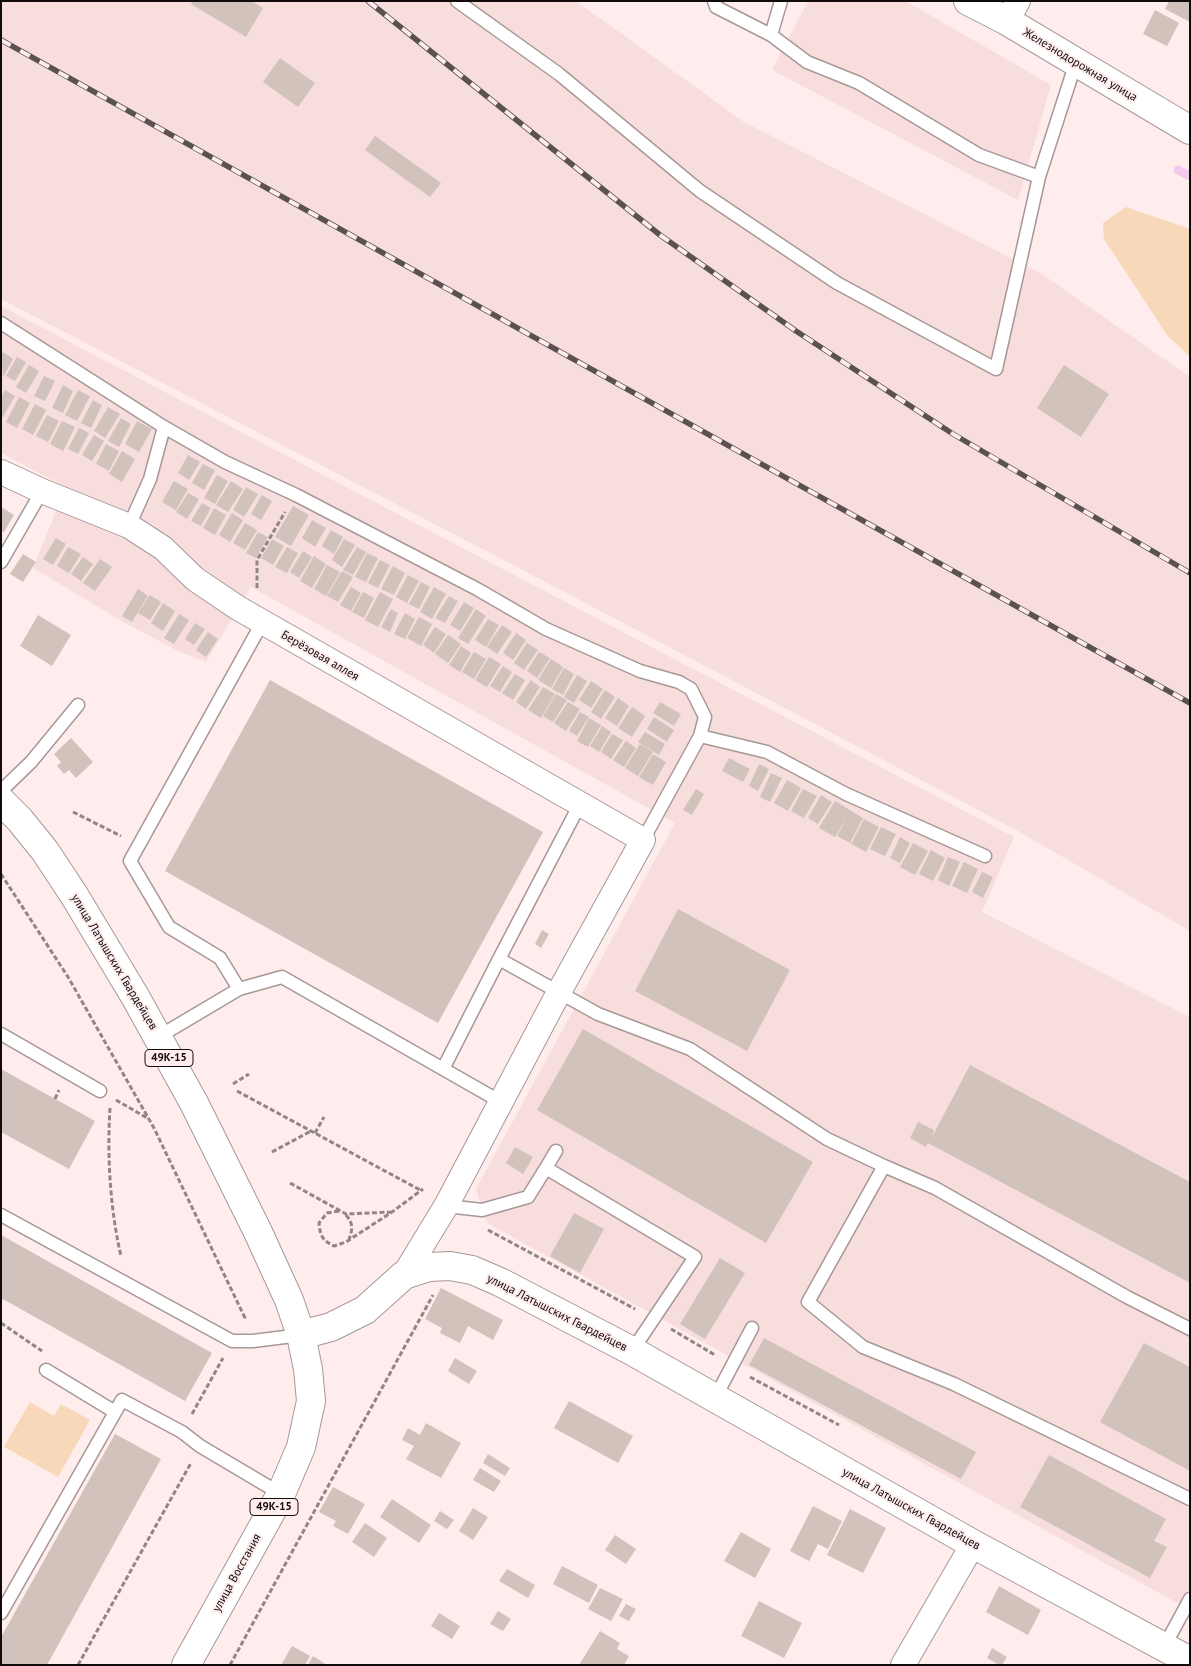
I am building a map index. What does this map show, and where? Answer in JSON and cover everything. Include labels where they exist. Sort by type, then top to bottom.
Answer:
[{"type":"street","name":"Железнодорожная улица","points":[[968,1],[1012,11],[1076,62],[1190,130]]},
{"type":"street","name":"Берёзовая аллея","points":[[1,472],[42,491],[129,526],[163,548],[195,579],[262,623],[643,840]]},
{"type":"street","name":"улица Латышских Гвардейцев","points":[[1,801],[20,820],[45,851],[158,1037],[195,1105],[258,1232],[301,1335],[332,1327],[365,1310],[404,1275],[429,1266],[450,1266],[472,1270],[500,1282],[632,1351],[973,1544],[1190,1661]]},
{"type":"street","points":[[404,1275],[446,1206],[500,1102],[643,840]]},
{"type":"street","name":"улица Восстания","points":[[186,1665],[281,1494],[301,1447],[311,1401],[308,1369],[301,1335]]},
{"type":"street","points":[[904,1665],[973,1544]]},
{"type":"lane","points":[[458,1],[559,74],[708,197],[837,283],[996,369],[1040,177],[1076,62]]},
{"type":"lane","points":[[714,1],[716,7],[771,35],[807,62],[859,83],[979,155],[1040,177]]},
{"type":"lane","points":[[771,35],[781,1]]},
{"type":"lane","points":[[1,323],[164,427],[225,462],[296,495],[477,589],[546,630],[640,671],[678,682],[691,689],[705,717],[700,736],[643,840]]},
{"type":"lane","points":[[129,526],[150,479],[164,427]]},
{"type":"lane","points":[[1,562],[42,491]]},
{"type":"lane","points":[[239,989],[220,958],[169,927],[130,861],[262,623]]},
{"type":"lane","points":[[1,791],[30,762],[78,705]]},
{"type":"lane","points":[[700,736],[767,752],[846,794],[985,856]]},
{"type":"lane","points":[[443,1068],[580,804]]},
{"type":"lane","points":[[499,958],[598,1014],[690,1049],[827,1139],[936,1188],[1128,1297],[1190,1329]]},
{"type":"lane","points":[[158,1037],[239,989],[282,976],[500,1102]]},
{"type":"lane","points":[[1,1034],[105,1094]]},
{"type":"lane","points":[[446,1206],[482,1210],[528,1197],[556,1151]]},
{"type":"lane","points":[[884,1166],[808,1302],[863,1348],[954,1384],[1190,1499]]},
{"type":"lane","points":[[546,1168],[694,1257],[632,1351]]},
{"type":"lane","points":[[1,1215],[232,1341],[254,1341],[301,1335]]},
{"type":"lane","points":[[715,1398],[752,1328]]},
{"type":"lane","points":[[46,1370],[115,1412]]},
{"type":"lane","points":[[1,1613],[122,1400],[182,1432],[200,1446],[281,1494]]},
{"type":"lane","points":[[1164,1647],[1190,1599]]},
{"type":"path","points":[[262,623],[256,583],[257,560],[296,495]]},
{"type":"path","points":[[73,812],[139,845]]},
{"type":"path","points":[[1,874],[68,977],[158,1136],[245,1318],[182,1432]]},
{"type":"path","points":[[233,1084],[249,1074]]},
{"type":"path","points":[[237,1091],[422,1191]]},
{"type":"path","points":[[105,1094],[148,1118]]},
{"type":"path","points":[[105,1094],[116,1236],[127,1283]]},
{"type":"path","points":[[272,1152],[313,1132],[324,1117]]},
{"type":"path","points":[[339,1211],[327,1213],[319,1224],[321,1236],[325,1241],[334,1246],[346,1242],[392,1212],[422,1191],[426,1182]]},
{"type":"path","points":[[290,1183],[346,1214],[392,1212]]},
{"type":"path","points":[[346,1214],[352,1222],[353,1231],[349,1239]]},
{"type":"path","points":[[230,1665],[450,1266]]},
{"type":"path","points":[[1,1323],[53,1358],[64,1381]]},
{"type":"path","points":[[78,1665],[200,1446]]},
{"type":"shaded area","points":[[1,1],[576,1],[744,122],[1042,274],[1190,377],[1190,931],[1018,831],[515,566],[1,299]]},
{"type":"shaded area","points":[[808,1],[906,1],[1051,85],[1018,200],[772,70]]},
{"type":"shaded area","points":[[1126,207],[1190,229],[1190,357],[1167,335],[1104,239],[1103,223]]},
{"type":"shaded area","points":[[1,306],[1014,837],[982,912],[1190,1017],[1190,1610],[487,1223],[476,1189],[675,823],[251,587],[206,662],[178,651],[127,624],[33,568],[66,487],[1,453]]},
{"type":"shaded area","points":[[30,1402],[54,1416],[61,1404],[90,1420],[58,1477],[4,1447]]},
{"type":"building","points":[[193,1],[251,1],[263,8],[246,37],[191,4]]},
{"type":"building","points":[[1169,1],[1190,1],[1190,22],[1165,9]]},
{"type":"building","points":[[1155,10],[1179,23],[1167,46],[1143,34]]},
{"type":"building","points":[[280,58],[315,83],[298,107],[263,82]]},
{"type":"building","points":[[375,136],[441,183],[430,197],[365,150]]},
{"type":"building","points":[[3,352],[13,359],[3,377],[1,355]]},
{"type":"building","points":[[17,357],[26,362],[15,381],[6,376]]},
{"type":"building","points":[[29,365],[39,371],[26,393],[16,387]]},
{"type":"building","points":[[1064,365],[1109,394],[1081,437],[1037,408]]},
{"type":"building","points":[[44,376],[55,381],[45,401],[34,396]]},
{"type":"building","points":[[63,385],[73,391],[63,413],[52,408]]},
{"type":"building","points":[[5,390],[15,396],[1,420],[1,397]]},
{"type":"building","points":[[78,390],[90,396],[77,421],[65,415]]},
{"type":"building","points":[[19,397],[30,403],[17,428],[6,422]]},
{"type":"building","points":[[93,400],[102,405],[91,428],[81,423]]},
{"type":"building","points":[[35,404],[46,410],[33,435],[22,429]]},
{"type":"building","points":[[108,407],[120,414],[105,438],[94,431]]},
{"type":"building","points":[[47,415],[59,421],[48,442],[36,436]]},
{"type":"building","points":[[121,418],[131,424],[119,447],[108,441]]},
{"type":"building","points":[[62,421],[75,427],[63,451],[50,444]]},
{"type":"building","points":[[137,421],[152,429],[139,452],[125,444]]},
{"type":"building","points":[[79,428],[89,433],[78,454],[68,449]]},
{"type":"building","points":[[94,435],[104,441],[92,461],[82,455]]},
{"type":"building","points":[[106,444],[119,451],[109,471],[96,464]]},
{"type":"building","points":[[122,451],[135,459],[122,482],[109,474]]},
{"type":"building","points":[[188,455],[200,462],[189,480],[178,473]]},
{"type":"building","points":[[203,464],[215,470],[204,490],[192,483]]},
{"type":"building","points":[[217,475],[228,481],[215,504],[204,498]]},
{"type":"building","points":[[174,481],[188,489],[176,510],[162,502]]},
{"type":"building","points":[[231,481],[243,489],[228,512],[216,505]]},
{"type":"building","points":[[246,487],[258,494],[244,517],[233,510]]},
{"type":"building","points":[[188,493],[199,499],[187,519],[176,512]]},
{"type":"building","points":[[262,495],[272,501],[261,520],[251,514]]},
{"type":"building","points":[[202,503],[211,508],[201,526],[191,521]]},
{"type":"building","points":[[293,506],[309,515],[291,546],[275,537]]},
{"type":"building","points":[[1,507],[14,515],[4,532],[1,531]]},
{"type":"building","points":[[214,508],[226,515],[215,535],[203,528]]},
{"type":"building","points":[[232,513],[243,520],[230,542],[219,535]]},
{"type":"building","points":[[312,520],[326,528],[315,547],[302,538]]},
{"type":"building","points":[[245,523],[257,530],[245,550],[233,543]]},
{"type":"building","points":[[331,530],[343,537],[334,554],[322,546]]},
{"type":"building","points":[[258,532],[268,537],[256,558],[246,553]]},
{"type":"building","points":[[56,538],[66,544],[53,565],[43,559]]},
{"type":"building","points":[[272,539],[284,546],[273,565],[261,558]]},
{"type":"building","points":[[344,539],[355,545],[342,567],[332,560]]},
{"type":"building","points":[[68,547],[81,554],[69,573],[57,566]]},
{"type":"building","points":[[287,547],[298,553],[287,573],[275,567]]},
{"type":"building","points":[[357,547],[366,552],[353,575],[343,570]]},
{"type":"building","points":[[303,551],[312,557],[299,578],[290,572]]},
{"type":"building","points":[[367,553],[378,558],[366,582],[355,577]]},
{"type":"building","points":[[23,554],[36,562],[23,582],[10,574]]},
{"type":"building","points":[[314,556],[326,564],[312,588],[300,581]]},
{"type":"building","points":[[83,557],[93,564],[81,581],[71,574]]},
{"type":"building","points":[[100,559],[112,567],[95,591],[83,583]]},
{"type":"building","points":[[380,560],[390,565],[378,588],[368,583]]},
{"type":"building","points":[[327,565],[340,572],[326,596],[314,589]]},
{"type":"building","points":[[393,566],[405,573],[394,595],[381,589]]},
{"type":"building","points":[[342,571],[353,577],[338,602],[327,596]]},
{"type":"building","points":[[408,575],[419,581],[407,603],[396,597]]},
{"type":"building","points":[[421,582],[430,587],[419,609],[409,604]]},
{"type":"building","points":[[351,587],[361,593],[351,611],[340,605]]},
{"type":"building","points":[[434,587],[446,594],[432,619],[420,612]]},
{"type":"building","points":[[138,589],[148,596],[132,622],[122,616]]},
{"type":"building","points":[[363,592],[374,598],[364,618],[352,612]]},
{"type":"building","points":[[380,592],[393,599],[378,627],[365,620]]},
{"type":"building","points":[[150,595],[161,602],[150,620],[138,613]]},
{"type":"building","points":[[449,596],[458,601],[445,623],[435,618]]},
{"type":"building","points":[[464,602],[474,608],[460,631],[450,625]]},
{"type":"building","points":[[163,603],[175,611],[163,631],[151,623]]},
{"type":"building","points":[[391,609],[398,613],[390,632],[381,627]]},
{"type":"building","points":[[476,609],[486,616],[468,644],[458,638]]},
{"type":"building","points":[[405,613],[415,619],[405,639],[394,634]]},
{"type":"building","points":[[179,614],[189,620],[174,644],[164,638]]},
{"type":"building","points":[[38,615],[71,635],[52,666],[20,646]]},
{"type":"building","points":[[419,617],[432,624],[421,646],[407,638]]},
{"type":"building","points":[[488,619],[499,625],[486,647],[475,640]]},
{"type":"building","points":[[195,623],[205,629],[194,645],[185,639]]},
{"type":"building","points":[[502,625],[512,632],[497,654],[487,647]]},
{"type":"building","points":[[435,627],[446,634],[434,653],[423,645]]},
{"type":"building","points":[[208,632],[218,639],[206,657],[196,650]]},
{"type":"building","points":[[516,633],[526,640],[513,660],[503,653]]},
{"type":"building","points":[[448,635],[461,644],[448,663],[435,654]]},
{"type":"building","points":[[527,643],[538,650],[524,670],[514,663]]},
{"type":"building","points":[[461,646],[471,653],[460,672],[449,665]]},
{"type":"building","points":[[474,652],[486,659],[474,679],[462,672]]},
{"type":"building","points":[[539,652],[550,658],[537,678],[527,671]]},
{"type":"building","points":[[489,657],[501,664],[487,687],[475,680]]},
{"type":"building","points":[[551,659],[563,667],[551,688],[538,680]]},
{"type":"building","points":[[503,666],[512,672],[500,692],[490,686]]},
{"type":"building","points":[[564,668],[574,674],[563,695],[552,689]]},
{"type":"building","points":[[515,674],[525,680],[513,700],[502,693]]},
{"type":"building","points":[[577,675],[587,681],[574,703],[564,697]]},
{"type":"building","points":[[270,680],[543,832],[438,1023],[165,871]]},
{"type":"building","points":[[531,680],[540,687],[526,709],[516,702]]},
{"type":"building","points":[[591,681],[603,689],[591,708],[579,700]]},
{"type":"building","points":[[543,687],[555,694],[541,718],[528,710]]},
{"type":"building","points":[[605,690],[615,697],[601,719],[591,712]]},
{"type":"building","points":[[556,694],[567,700],[553,722],[543,716]]},
{"type":"building","points":[[618,698],[629,706],[617,726],[605,718]]},
{"type":"building","points":[[568,702],[580,709],[566,731],[554,723]]},
{"type":"building","points":[[660,702],[681,714],[674,726],[653,713]]},
{"type":"building","points":[[632,707],[645,716],[632,737],[618,728]]},
{"type":"building","points":[[580,712],[589,717],[577,736],[569,731]]},
{"type":"building","points":[[654,717],[674,730],[667,742],[647,729]]},
{"type":"building","points":[[589,718],[601,725],[588,747],[577,741]]},
{"type":"building","points":[[602,726],[611,732],[599,752],[590,746]]},
{"type":"building","points":[[645,732],[665,744],[659,755],[638,742]]},
{"type":"building","points":[[612,734],[623,740],[611,759],[601,752]]},
{"type":"building","points":[[71,738],[93,762],[76,778],[69,770],[64,774],[57,766],[61,762],[54,754]]},
{"type":"building","points":[[626,741],[636,748],[624,767],[613,760]]},
{"type":"building","points":[[640,744],[653,752],[638,776],[625,768]]},
{"type":"building","points":[[653,754],[666,762],[653,785],[639,777]]},
{"type":"building","points":[[729,758],[750,769],[743,782],[722,771]]},
{"type":"building","points":[[759,764],[769,769],[758,791],[749,786]]},
{"type":"building","points":[[771,773],[782,778],[770,802],[760,797]]},
{"type":"building","points":[[787,780],[801,788],[788,811],[774,803]]},
{"type":"building","points":[[696,789],[704,794],[692,815],[683,810]]},
{"type":"building","points":[[803,789],[817,796],[804,818],[791,811]]},
{"type":"building","points":[[821,795],[832,802],[818,824],[808,818]]},
{"type":"building","points":[[835,801],[863,818],[850,843],[837,836],[847,817],[835,837],[819,828]]},
{"type":"building","points":[[864,819],[879,827],[866,852],[851,844]]},
{"type":"building","points":[[881,827],[896,834],[885,856],[870,849]]},
{"type":"building","points":[[900,837],[910,843],[900,863],[890,858]]},
{"type":"building","points":[[913,843],[928,851],[915,875],[900,867]]},
{"type":"building","points":[[931,850],[945,858],[933,881],[919,874]]},
{"type":"building","points":[[948,857],[960,862],[949,886],[938,880]]},
{"type":"building","points":[[964,862],[978,869],[967,893],[952,886]]},
{"type":"building","points":[[982,872],[993,877],[983,898],[972,892]]},
{"type":"building","points":[[678,909],[790,970],[747,1051],[635,991]]},
{"type":"building","points":[[542,930],[549,934],[541,948],[535,944]]},
{"type":"building","points":[[583,1029],[813,1162],[766,1243],[537,1110]]},
{"type":"building","points":[[970,1065],[1190,1182],[1190,1283],[928,1143],[926,1147],[910,1138],[918,1122],[934,1130],[932,1137]]},
{"type":"building","points":[[1,1069],[95,1121],[69,1169],[1,1132]]},
{"type":"building","points":[[515,1147],[533,1157],[523,1174],[506,1163]]},
{"type":"building","points":[[574,1213],[604,1229],[580,1273],[550,1256]]},
{"type":"building","points":[[1,1235],[212,1353],[185,1401],[1,1298]]},
{"type":"building","points":[[720,1258],[745,1273],[705,1339],[680,1324]]},
{"type":"building","points":[[441,1288],[503,1320],[493,1340],[468,1326],[460,1343],[440,1333],[442,1328],[425,1319]]},
{"type":"building","points":[[764,1338],[976,1452],[961,1479],[749,1365]]},
{"type":"building","points":[[1144,1343],[1190,1367],[1190,1471],[1100,1422]]},
{"type":"building","points":[[455,1358],[477,1371],[469,1384],[448,1371]]},
{"type":"building","points":[[569,1401],[633,1436],[618,1463],[554,1428]]},
{"type":"building","points":[[426,1423],[461,1443],[441,1478],[406,1459],[414,1446],[402,1440],[408,1428],[420,1435]]},
{"type":"building","points":[[115,1434],[161,1459],[47,1665],[1,1665],[1,1637]]},
{"type":"building","points":[[488,1454],[510,1468],[505,1476],[483,1463]]},
{"type":"building","points":[[1049,1455],[1166,1519],[1154,1541],[1167,1547],[1150,1578],[1020,1507]]},
{"type":"building","points":[[480,1468],[501,1481],[494,1492],[473,1480]]},
{"type":"building","points":[[333,1487],[365,1504],[348,1534],[333,1526],[336,1521],[319,1512]]},
{"type":"building","points":[[392,1499],[431,1525],[419,1543],[380,1517]]},
{"type":"building","points":[[813,1506],[842,1521],[828,1549],[818,1544],[809,1561],[790,1551]]},
{"type":"building","points":[[473,1508],[488,1517],[473,1540],[459,1531]]},
{"type":"building","points":[[850,1509],[886,1528],[863,1573],[827,1555]]},
{"type":"building","points":[[440,1511],[454,1520],[447,1529],[434,1521]]},
{"type":"building","points":[[365,1523],[387,1538],[374,1557],[352,1542]]},
{"type":"building","points":[[741,1532],[771,1549],[755,1578],[724,1561]]},
{"type":"building","points":[[615,1535],[636,1549],[626,1564],[605,1550]]},
{"type":"building","points":[[562,1566],[598,1585],[589,1603],[553,1584]]},
{"type":"building","points":[[507,1569],[535,1585],[528,1598],[499,1581]]},
{"type":"building","points":[[999,1586],[1041,1610],[1028,1635],[986,1612]]},
{"type":"building","points":[[600,1588],[623,1599],[611,1621],[588,1609]]},
{"type":"building","points":[[759,1601],[802,1623],[784,1658],[741,1636]]},
{"type":"building","points":[[626,1604],[636,1609],[629,1621],[619,1616]]},
{"type":"building","points":[[498,1611],[511,1619],[503,1631],[490,1624]]},
{"type":"building","points":[[439,1613],[460,1626],[452,1639],[431,1626]]},
{"type":"building","points":[[600,1631],[620,1643],[617,1649],[629,1656],[624,1665],[579,1665]]},
{"type":"building","points":[[292,1646],[310,1656],[305,1665],[281,1665]]},
{"type":"building","points":[[992,1648],[1007,1657],[1002,1665],[987,1658]]},
{"type":"building","points":[[313,1656],[327,1665],[308,1665]]},
{"type":"waterway","points":[[1178,170],[1190,176]]},
{"type":"railway","points":[[368,1],[660,235],[796,331],[953,434],[1190,573]]},
{"type":"railway","points":[[1,40],[1190,703]]}]
